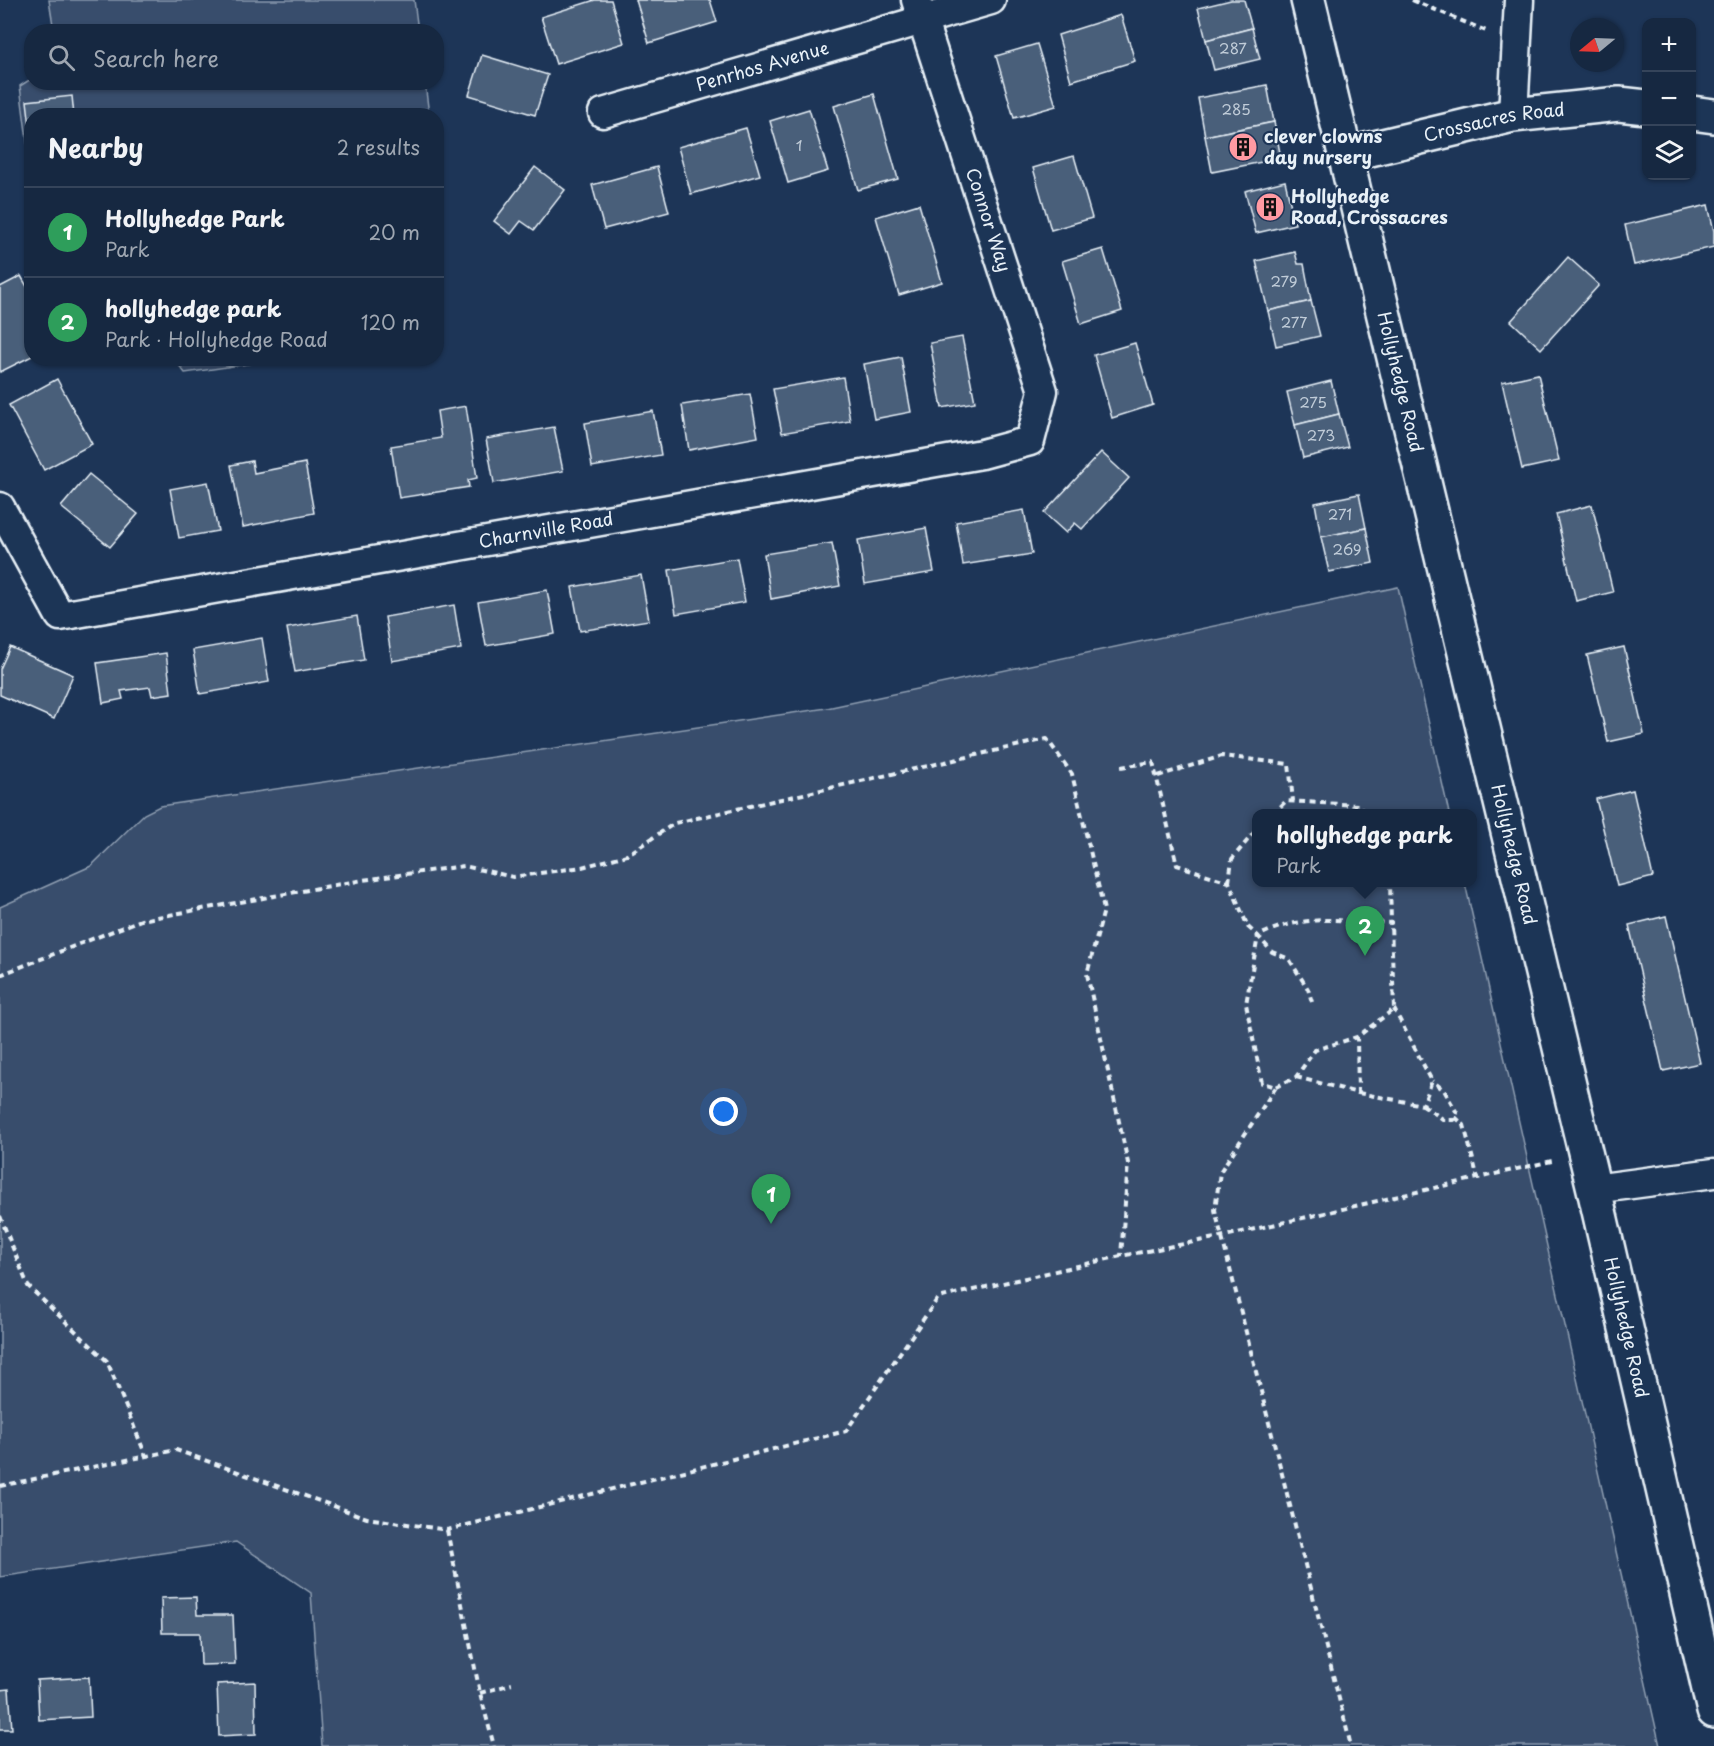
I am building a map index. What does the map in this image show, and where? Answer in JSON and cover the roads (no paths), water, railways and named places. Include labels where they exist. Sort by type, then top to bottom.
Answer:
[{"type":"street","name":"Penrhos Avenue","points":[[603,113],[920,10],[991,0]]},
{"type":"street","name":"Hollyhedge Road","points":[[1308,0],[1594,1189],[1714,1711]]},
{"type":"street","points":[[1514,115],[1519,0]]},
{"type":"street","name":"Connor Way","points":[[920,10],[1043,391],[1030,441]]},
{"type":"street","name":"Crossacres Road","points":[[1345,155],[1514,115],[1619,104],[1642,106]]},
{"type":"street","points":[[1696,114],[1714,116]]},
{"type":"street","name":"Charnville Road","points":[[0,507],[60,616],[982,454],[1030,441]]},
{"type":"street","points":[[1594,1189],[1714,1173]]},
{"type":"place","name":"clever clowns day nursery","points":[[1243,147]]},
{"type":"place","name":"Hollyhedge Road, Crossacres","points":[[1270,207]]},
{"type":"place","name":"hollyhedge park","points":[[1365,956]]},
{"type":"place","name":"Hollyhedge Park","points":[[771,1224]]}]
